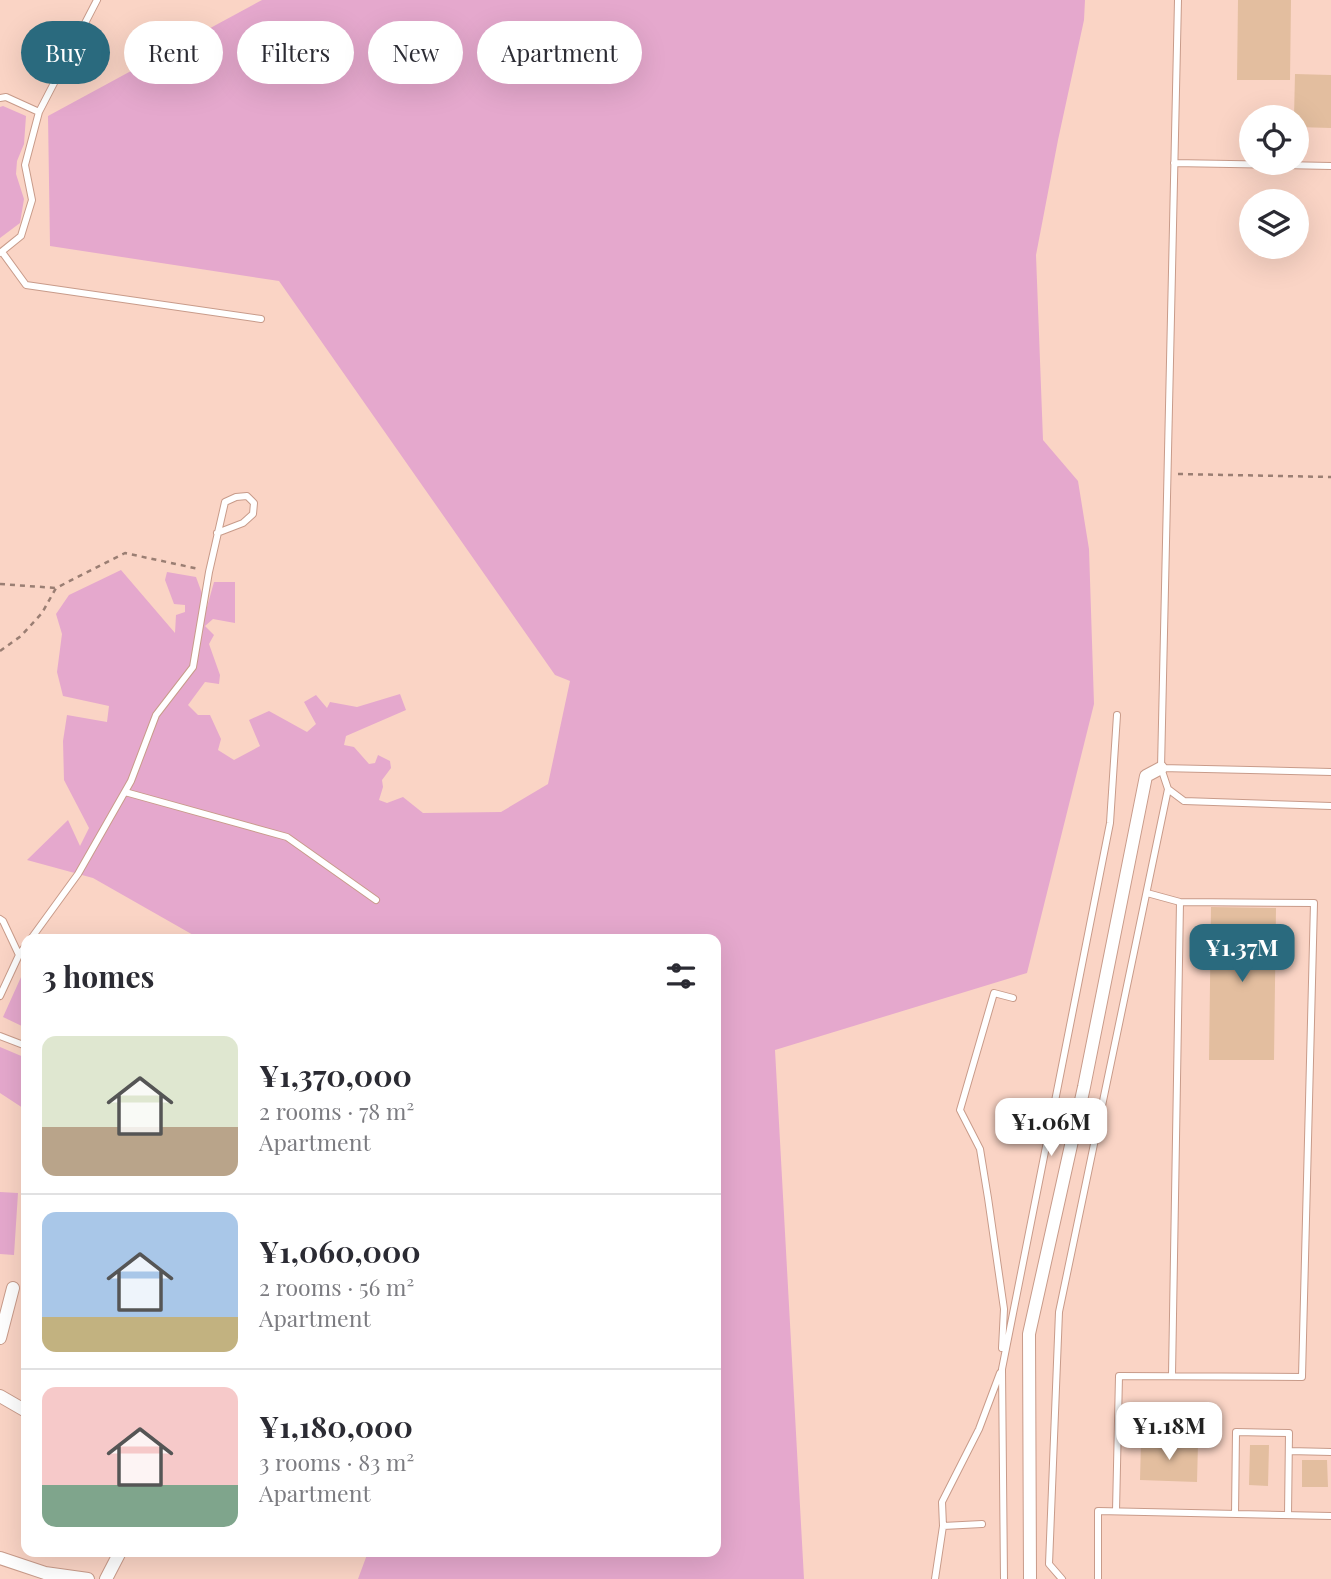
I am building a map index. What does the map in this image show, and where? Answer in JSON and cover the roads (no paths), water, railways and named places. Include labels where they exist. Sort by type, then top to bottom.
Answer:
[{"type":"street","points":[[1030,1579],[1029,1334],[1084,1087],[1146,776],[1161,768]]},
{"type":"street","points":[[0,1338],[13,1287]]},
{"type":"street","points":[[0,1396],[21,1408]]},
{"type":"street","points":[[106,1579],[117,1557]]},
{"type":"street","points":[[0,1558],[45,1573],[88,1579]]},
{"type":"lane","points":[[97,0],[39,111],[25,166],[33,200],[21,236],[1,253],[26,285],[261,319]]},
{"type":"lane","points":[[1062,1579],[1049,1564],[1059,1312],[1168,789],[1161,768],[1178,0]]},
{"type":"lane","points":[[0,98],[6,97],[39,111]]},
{"type":"lane","points":[[1174,163],[1331,166]]},
{"type":"lane","points":[[34,934],[79,874],[125,792],[156,715],[192,667],[209,572],[217,533],[225,502],[236,496],[247,496],[254,503],[253,514],[243,523],[217,533]]},
{"type":"lane","points":[[935,1579],[943,1526],[942,1502],[979,1429],[1002,1369],[1110,823],[1117,715]]},
{"type":"lane","points":[[1161,768],[1331,772]]},
{"type":"lane","points":[[1168,789],[1184,801],[1331,806]]},
{"type":"lane","points":[[125,792],[287,837],[376,900]]},
{"type":"lane","points":[[1116,1511],[1119,1376],[1302,1377],[1314,902],[1180,902],[1147,892]]},
{"type":"lane","points":[[1172,1375],[1180,902]]},
{"type":"lane","points":[[0,919],[4,921],[19,955]]},
{"type":"lane","points":[[0,996],[21,952]]},
{"type":"lane","points":[[1004,1579],[1004,1309],[979,1149],[960,1110],[994,993],[1013,998]]},
{"type":"lane","points":[[0,1035],[21,1044]]},
{"type":"lane","points":[[1235,1514],[1236,1432],[1289,1433],[1288,1515]]},
{"type":"lane","points":[[1289,1451],[1331,1452]]},
{"type":"lane","points":[[1098,1579],[1098,1511],[1331,1516]]},
{"type":"lane","points":[[943,1526],[982,1524]]}]
